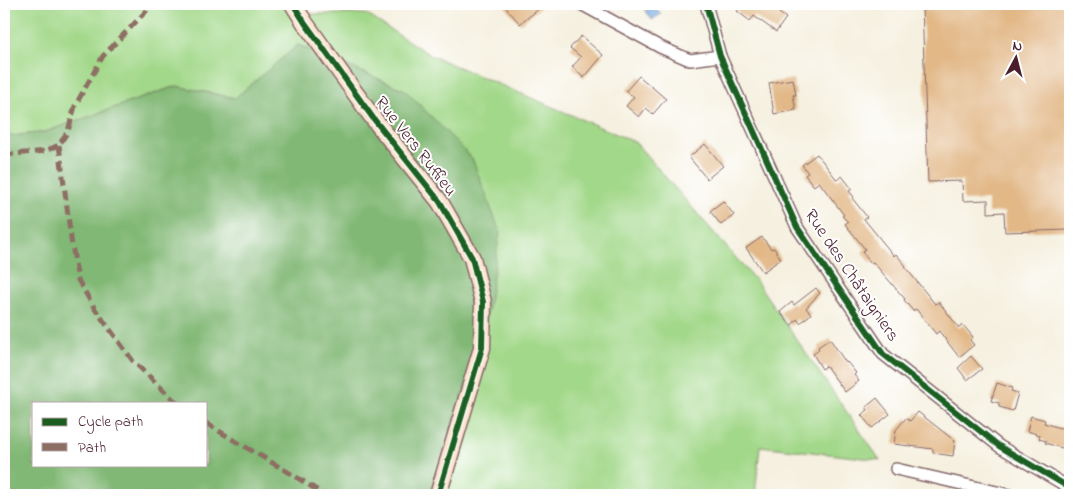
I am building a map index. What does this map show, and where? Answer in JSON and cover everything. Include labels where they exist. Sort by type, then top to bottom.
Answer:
[{"type":"street","name":"Rue Vers Ruffieu","points":[[293,4],[373,118],[440,202],[472,258],[483,302],[482,348],[438,495]]},
{"type":"street","points":[[581,4],[660,47],[690,60],[720,56]]},
{"type":"street","name":"Rue des Châtaigniers","points":[[706,4],[720,56],[797,227],[883,354],[999,446],[1070,488]]},
{"type":"street","points":[[896,469],[1010,495]]},
{"type":"green space","points":[[7,4],[292,4],[298,14],[366,14],[430,55],[635,142],[756,281],[880,460],[760,446],[755,495],[438,495],[453,420],[405,90],[298,45],[235,98],[176,86],[45,132],[4,137],[4,13]]},
{"type":"green space","points":[[298,45],[405,90],[472,158],[500,232],[485,328],[429,495],[4,495],[4,137],[45,132],[176,86],[235,98]]},
{"type":"water","points":[[641,4],[653,4],[661,14],[652,20]]},
{"type":"building","points":[[503,4],[545,4],[520,24]]},
{"type":"building","points":[[738,4],[767,4],[786,18],[776,32],[754,16],[750,21],[737,11],[741,6]]},
{"type":"building","points":[[922,4],[1070,4],[1070,230],[1005,232],[1004,212],[988,213],[988,200],[963,201],[962,181],[928,182]]},
{"type":"building","points":[[581,36],[603,55],[584,78],[572,67],[581,57],[570,48]]},
{"type":"building","points":[[639,76],[666,99],[653,114],[646,108],[639,117],[626,106],[634,97],[626,91]]},
{"type":"building","points":[[793,79],[796,95],[793,95],[796,110],[774,114],[769,83]]},
{"type":"building","points":[[705,144],[723,166],[707,179],[689,157]]},
{"type":"building","points":[[817,154],[837,180],[842,176],[852,189],[849,191],[854,197],[852,198],[867,217],[864,219],[894,256],[896,254],[935,304],[939,302],[959,328],[963,325],[973,337],[970,340],[974,345],[959,357],[939,331],[936,334],[916,309],[913,311],[873,262],[871,263],[862,252],[865,249],[845,224],[848,222],[842,216],[844,215],[819,182],[814,186],[805,175],[808,173],[802,165]]},
{"type":"building","points":[[723,201],[734,215],[721,225],[710,211]]},
{"type":"building","points":[[762,237],[771,249],[774,248],[781,259],[763,272],[746,248]]},
{"type":"building","points":[[816,288],[820,293],[806,308],[811,314],[800,323],[797,319],[791,326],[780,312],[792,302],[794,305]]},
{"type":"building","points":[[830,339],[846,363],[856,373],[854,375],[859,381],[845,392],[826,366],[822,369],[813,354],[819,350],[818,347]]},
{"type":"building","points":[[971,356],[982,369],[967,380],[958,368]]},
{"type":"building","points":[[997,383],[1012,388],[1011,391],[1018,393],[1013,411],[999,407],[999,403],[991,401]]},
{"type":"building","points":[[877,398],[890,414],[872,428],[861,415],[868,410],[866,407]]},
{"type":"building","points":[[918,412],[955,441],[953,456],[933,453],[933,449],[894,444],[896,430],[906,418],[910,421]]},
{"type":"building","points":[[1031,416],[1045,420],[1044,423],[1060,428],[1070,422],[1070,444],[1062,448],[1045,443],[1046,441],[1039,439],[1040,435],[1027,431]]},
{"type":"marked path","points":[[4,155],[46,151],[59,145],[68,131],[75,106],[103,56],[153,4]]},
{"type":"marked path","points":[[59,145],[78,280],[95,309],[133,361],[176,402]]},
{"type":"marked path","points":[[208,424],[324,495]]},
{"type":"cycle path","points":[[293,4],[373,118],[440,202],[472,258],[483,302],[482,348],[438,495]]},
{"type":"cycle path","points":[[706,4],[720,56],[797,227],[883,354],[999,446],[1070,488]]}]
